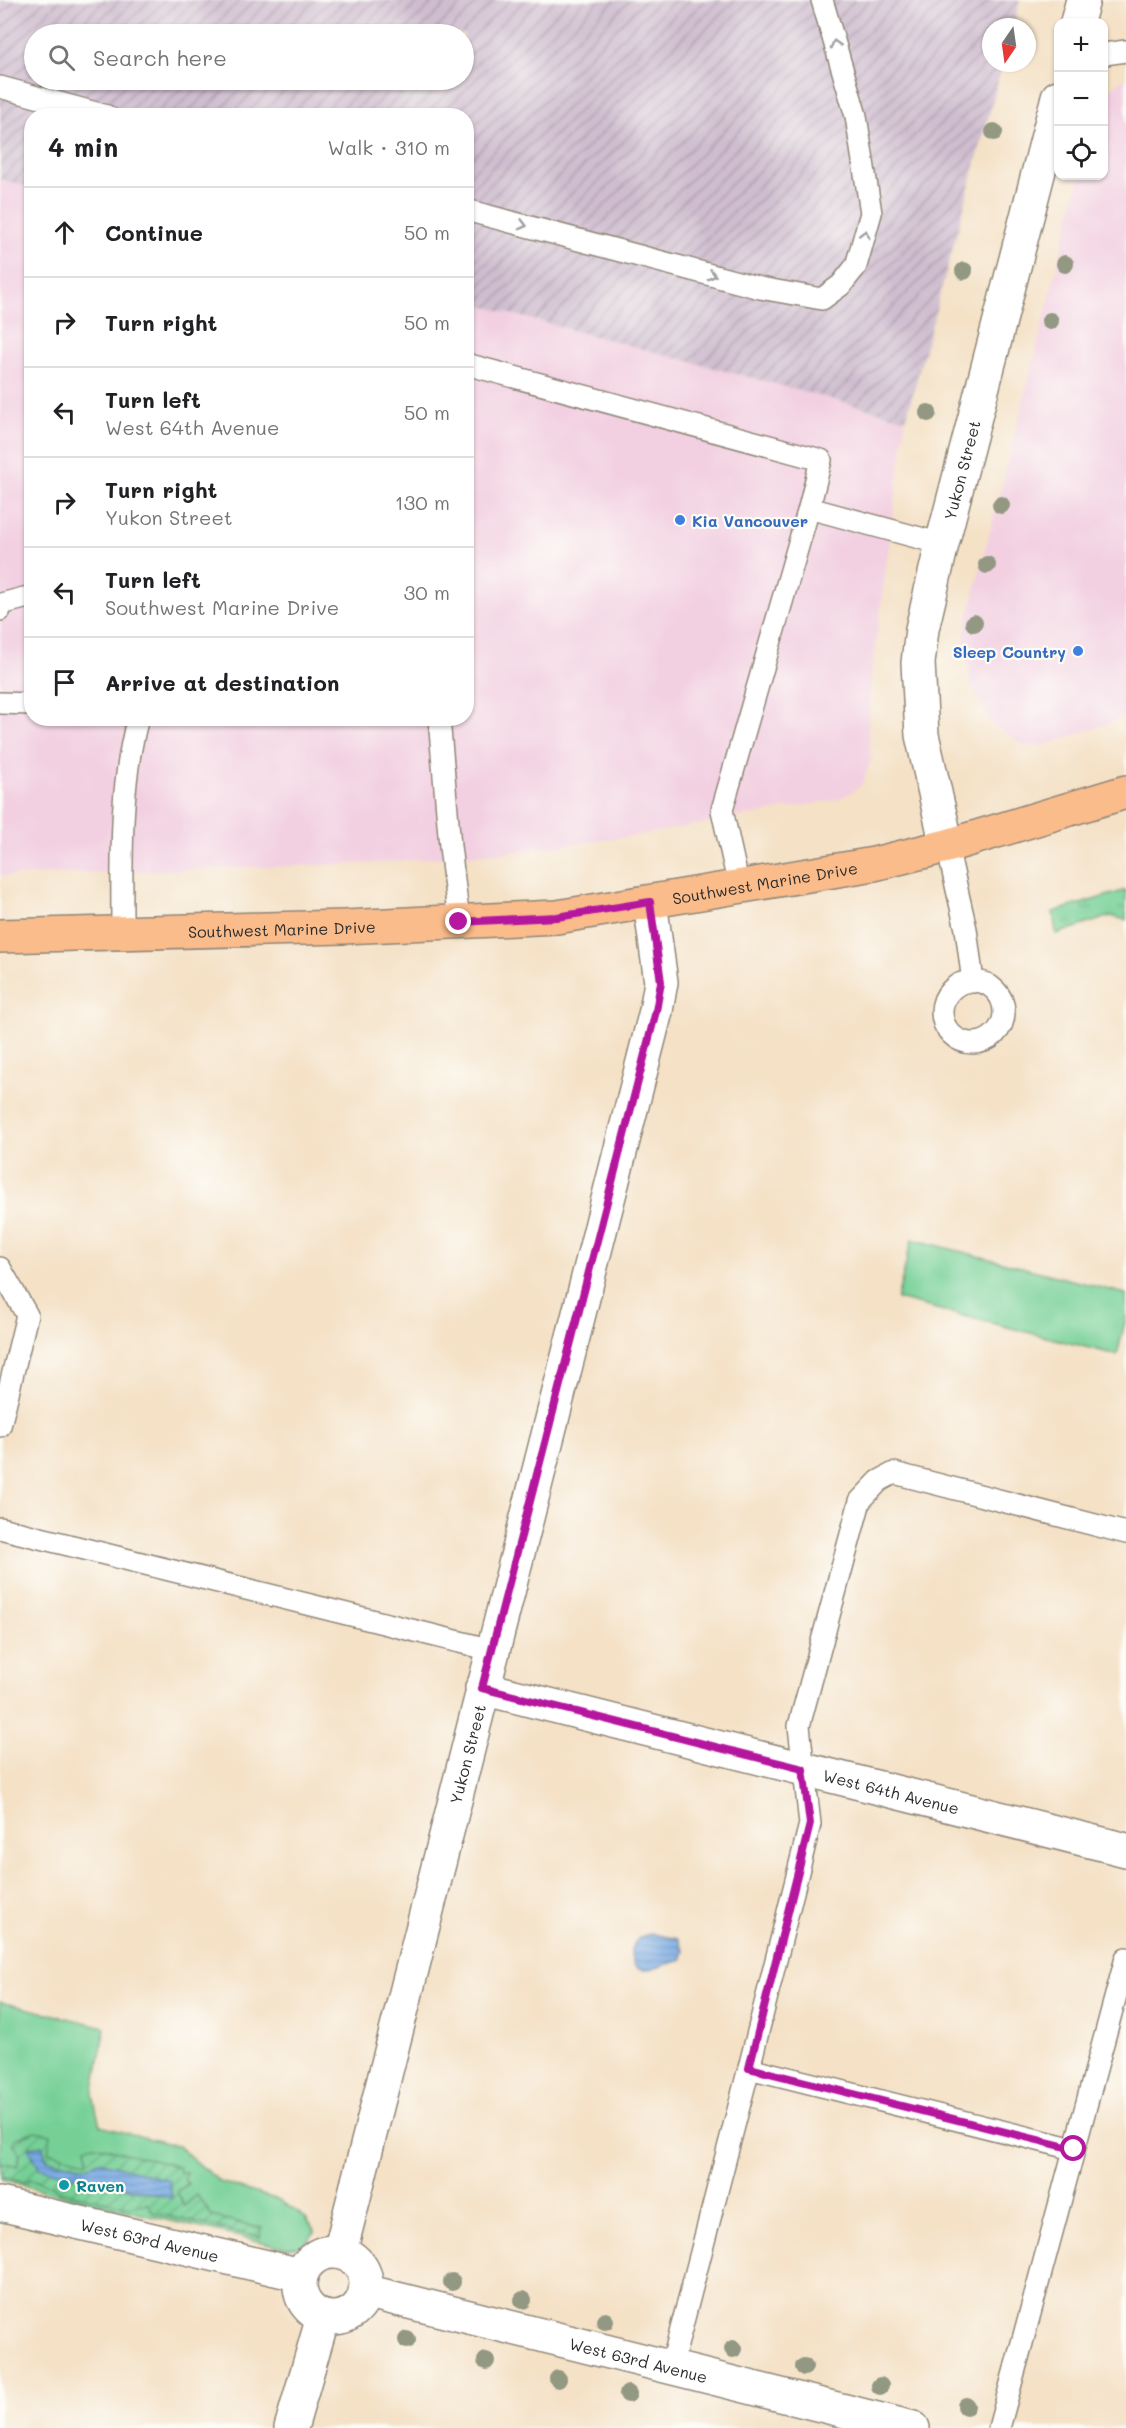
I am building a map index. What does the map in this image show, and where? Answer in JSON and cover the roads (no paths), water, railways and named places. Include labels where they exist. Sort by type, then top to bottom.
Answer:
[{"type":"main road","name":"Southwest Marine Drive","points":[[0,936],[557,917],[874,864],[948,846],[1126,792]]},
{"type":"street","points":[[1078,18],[1083,0]]},
{"type":"street","name":"Yukon Street","points":[[948,846],[922,735],[918,663],[922,629],[942,544],[1054,116]]},
{"type":"street","name":"Yukon Street","points":[[340,2252],[658,1001],[661,982],[650,902]]},
{"type":"street","name":"West 64th Avenue","points":[[482,1688],[1126,1850]]},
{"type":"street","name":"West 63rd Avenue","points":[[0,2204],[301,2275]]},
{"type":"street","points":[[340,2252],[357,2263],[363,2271],[365,2291],[354,2310],[334,2318],[323,2317],[306,2305],[301,2296],[301,2275],[312,2259],[320,2254],[340,2252]]},
{"type":"street","name":"West 63rd Avenue","points":[[365,2291],[913,2428]]},
{"type":"street","points":[[291,2428],[323,2317]]},
{"type":"lane","points":[[474,212],[760,288],[822,299],[841,285],[856,267],[871,213],[856,116],[822,0]]},
{"type":"lane","points":[[1108,53],[1126,51]]},
{"type":"lane","points":[[0,87],[79,108]]},
{"type":"lane","points":[[474,366],[821,460],[722,810],[739,887]]},
{"type":"lane","points":[[809,508],[942,544]]},
{"type":"lane","points":[[0,610],[1,604],[24,598]]},
{"type":"lane","points":[[0,703],[24,704]]},
{"type":"lane","points":[[123,933],[122,860],[129,749],[136,726]]},
{"type":"lane","points":[[440,726],[459,922]]},
{"type":"lane","points":[[948,846],[966,930],[974,982]]},
{"type":"lane","points":[[0,1268],[27,1315],[0,1426]]},
{"type":"lane","points":[[671,2368],[810,1824],[799,1726],[860,1501],[879,1481],[894,1473],[1126,1533]]},
{"type":"lane","points":[[0,1528],[492,1650]]},
{"type":"lane","points":[[999,2428],[1126,1958]]},
{"type":"lane","points":[[749,2068],[1074,2149]]},
{"type":"water","points":[[653,1934],[678,1939],[684,1951],[681,1960],[649,1970],[636,1967],[633,1963],[631,1949],[640,1938]]},
{"type":"water","points":[[42,2145],[47,2160],[86,2167],[99,2161],[169,2180],[172,2198],[39,2168],[28,2148]]},
{"type":"place","name":"Kia Vancouver","points":[[680,520]]},
{"type":"place","name":"Sleep Country","points":[[1078,651]]},
{"type":"place","name":"Raven","points":[[64,2185]]}]
